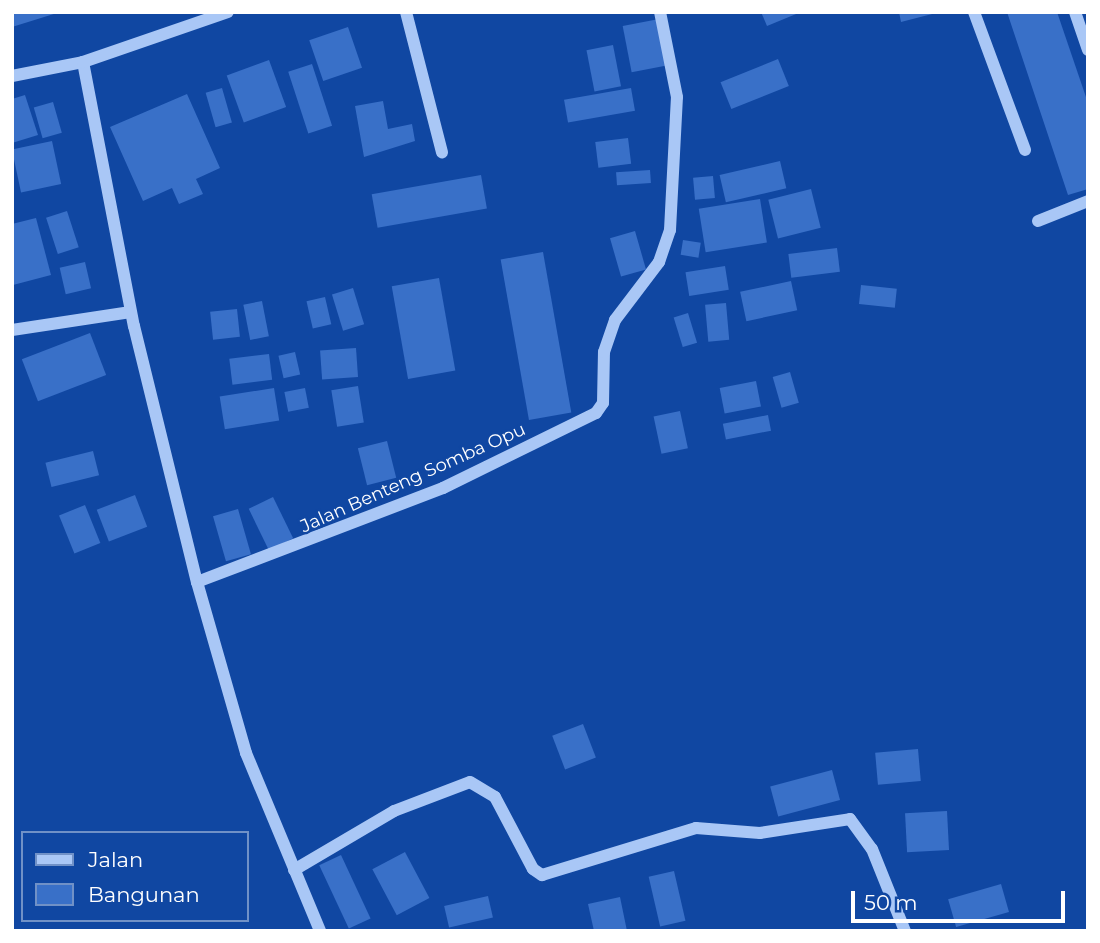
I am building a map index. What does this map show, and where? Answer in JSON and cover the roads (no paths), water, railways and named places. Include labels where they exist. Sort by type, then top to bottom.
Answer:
[{"type":"street","points":[[12,76],[83,62],[228,12]]},
{"type":"street","points":[[406,12],[442,152]]},
{"type":"street","name":"Jalan Benteng Somba Opu","points":[[197,582],[443,488],[596,413],[603,403],[604,352],[615,320],[659,262],[670,230],[677,97],[660,12]]},
{"type":"street","points":[[974,12],[1025,150]]},
{"type":"street","points":[[1075,12],[1088,50]]},
{"type":"street","points":[[83,62],[131,312],[197,582],[246,753],[320,931]]},
{"type":"street","points":[[1038,221],[1088,201]]},
{"type":"street","points":[[12,330],[131,312]]},
{"type":"street","points":[[294,870],[394,811],[470,782],[495,797],[533,869],[542,875],[696,828],[760,833],[850,819],[872,849],[905,931]]}]
